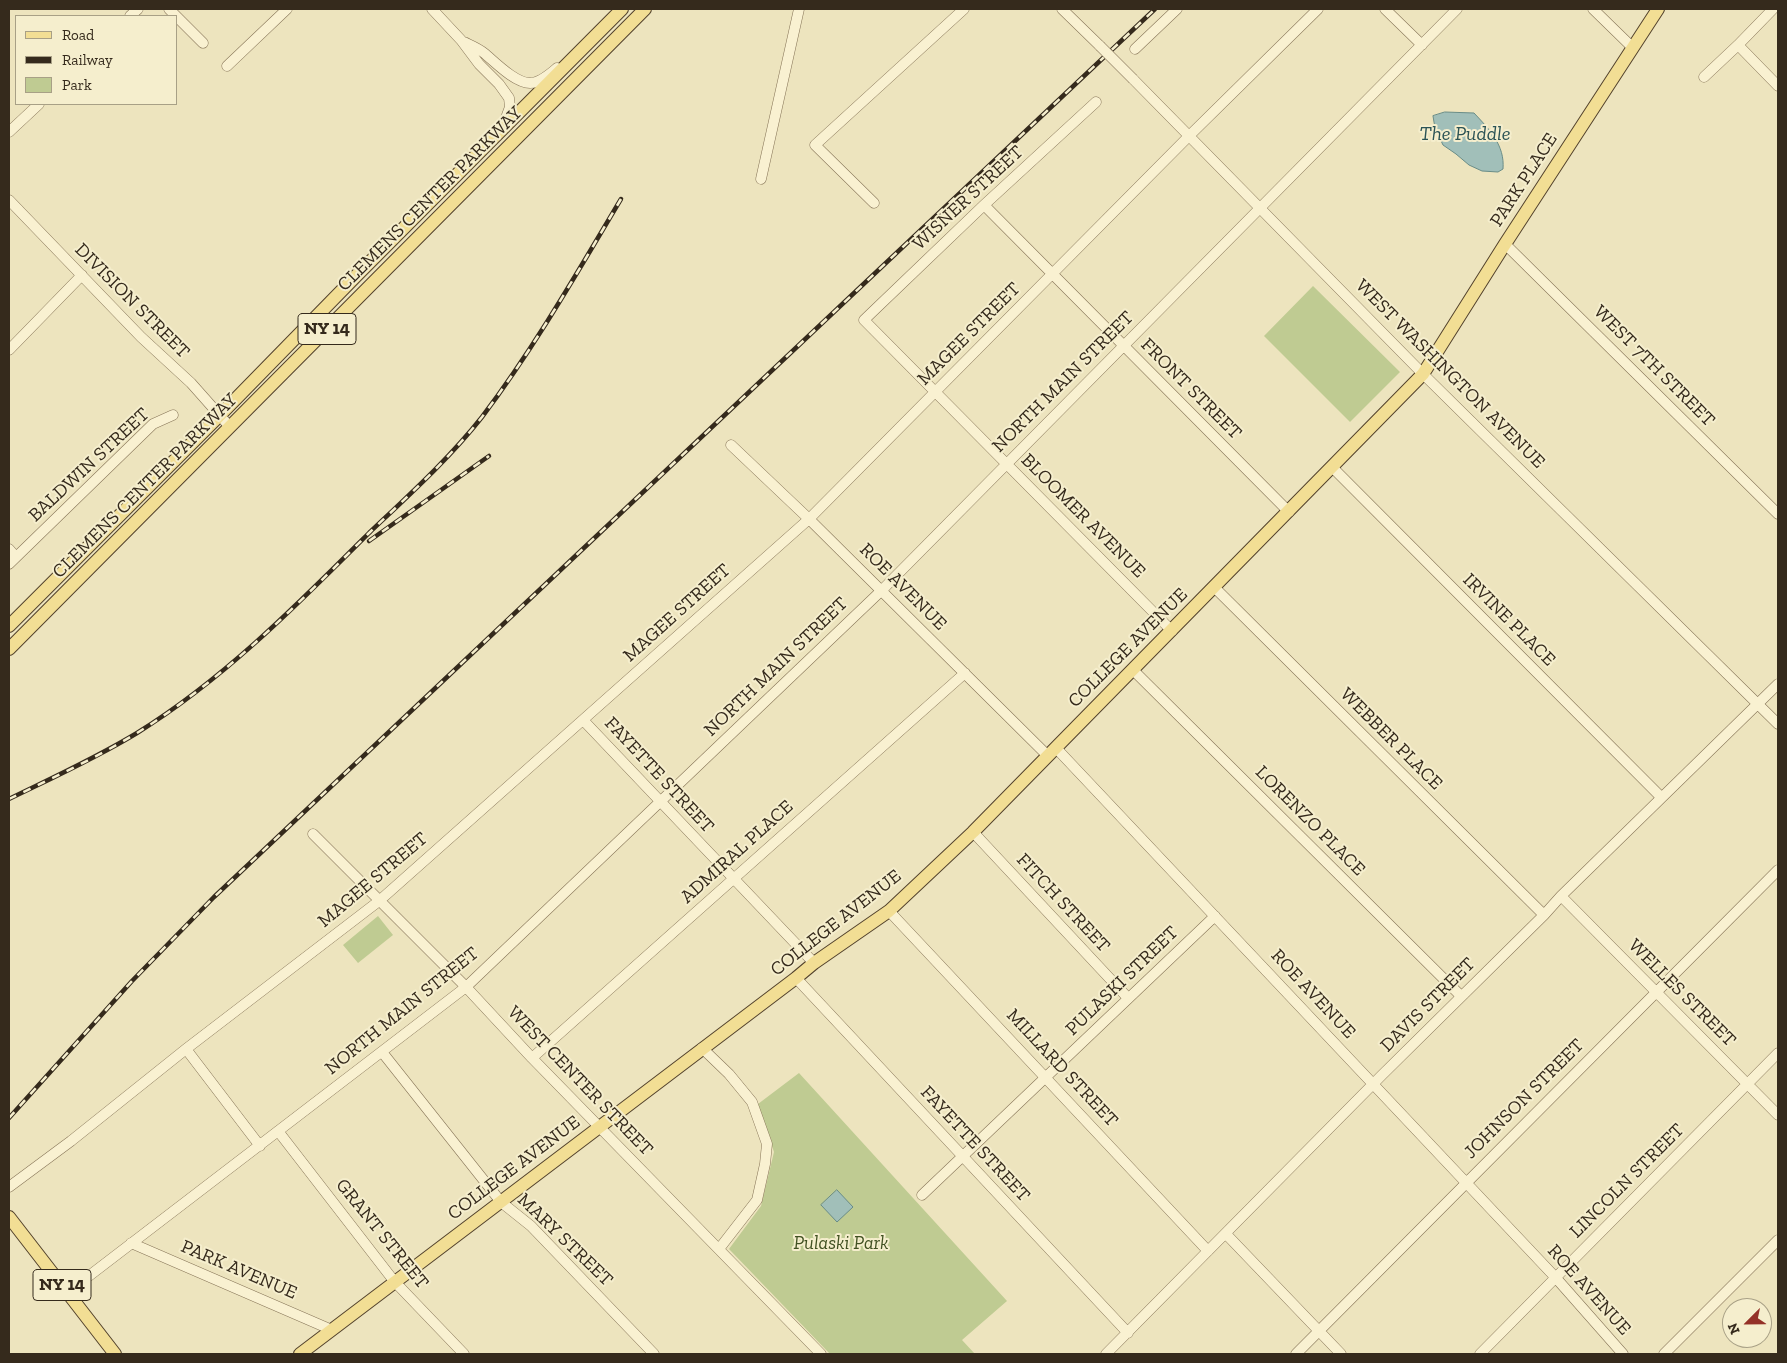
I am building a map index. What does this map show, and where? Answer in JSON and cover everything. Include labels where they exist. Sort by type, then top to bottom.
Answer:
[{"type":"main road","name":"CLEMENS CENTER PARKWAY","points":[[9,626],[622,9]]},
{"type":"main road","name":"CLEMENS CENTER PARKWAY","points":[[9,649],[645,9]]},
{"type":"main road","name":"PARK PLACE","points":[[1423,374],[1658,9]]},
{"type":"main road","name":"COLLEGE AVENUE","points":[[300,1354],[814,963],[889,911],[973,832],[1423,374]]},
{"type":"main road","name":"NY 14","points":[[9,1217],[115,1354]]},
{"type":"street","points":[[227,66],[288,9]]},
{"type":"street","points":[[432,9],[461,40],[509,98],[510,106],[502,130]]},
{"type":"street","points":[[761,179],[799,9]]},
{"type":"street","points":[[874,203],[815,145],[964,9]]},
{"type":"street","name":"WEST WASHINGTON AVENUE","points":[[1062,9],[1190,136],[1423,374],[1778,724]]},
{"type":"street","points":[[1135,49],[1177,9]]},
{"type":"street","name":"MAGEE STREET","points":[[9,1187],[71,1141],[186,1049],[379,901],[809,519],[1318,9]]},
{"type":"street","points":[[1385,9],[1422,45]]},
{"type":"street","name":"NORTH MAIN STREET","points":[[68,1292],[466,987],[882,590],[1457,9]]},
{"type":"street","points":[[1593,9],[1633,48]]},
{"type":"street","points":[[1704,77],[1773,9]]},
{"type":"street","points":[[178,18],[204,43]]},
{"type":"street","points":[[461,40],[483,52],[517,79],[529,83],[538,81],[572,59]]},
{"type":"street","points":[[1738,45],[1778,86]]},
{"type":"street","name":"WISNER STREET","points":[[864,320],[1096,102]]},
{"type":"street","points":[[9,132],[37,105]]},
{"type":"street","name":"DIVISION STREET","points":[[9,200],[142,337],[191,383],[230,427]]},
{"type":"street","name":"FRONT STREET","points":[[984,206],[1289,512]]},
{"type":"street","name":"WEST 7TH STREET","points":[[1505,244],[1778,514]]},
{"type":"street","points":[[9,350],[82,275]]},
{"type":"street","name":"BLOOMER AVENUE","points":[[864,320],[1172,631]]},
{"type":"street","name":"BALDWIN STREET","points":[[11,557],[154,424],[173,415]]},
{"type":"street","name":"ROE AVENUE","points":[[731,445],[882,590],[965,673],[1052,752],[1215,916],[1556,1278],[1624,1354]]},
{"type":"street","name":"IRVINE PLACE","points":[[1332,468],[1661,797]]},
{"type":"street","name":"WEBBER PLACE","points":[[1214,588],[1544,915]]},
{"type":"street","name":"LORENZO PLACE","points":[[1133,670],[1461,996]]},
{"type":"street","name":"ADMIRAL PLACE","points":[[532,1058],[965,673]]},
{"type":"street","name":"DAVIS STREET","points":[[1106,1354],[1561,896],[1778,684]]},
{"type":"street","name":"FAYETTE STREET","points":[[583,720],[814,963]]},
{"type":"street","name":"FITCH STREET","points":[[973,832],[1128,998]]},
{"type":"street","name":"WEST CENTER STREET","points":[[313,834],[466,987],[532,1058],[821,1354]]},
{"type":"street","name":"JOHNSON STREET","points":[[1296,1354],[1778,870]]},
{"type":"street","name":"WELLES STREET","points":[[1561,896],[1778,1115]]},
{"type":"street","name":"MILLARD STREET","points":[[889,911],[1208,1251]]},
{"type":"street","name":"PULASKI STREET","points":[[922,1195],[1215,916]]},
{"type":"street","name":"FAYETTE STREET","points":[[796,978],[1128,1333]]},
{"type":"street","points":[[702,1048],[729,1074],[752,1102],[767,1144],[765,1164],[757,1200],[719,1249]]},
{"type":"street","points":[[186,1049],[260,1146]]},
{"type":"street","name":"MARY STREET","points":[[382,1052],[501,1202],[531,1226],[654,1354]]},
{"type":"street","name":"LINCOLN STREET","points":[[1480,1354],[1778,1053]]},
{"type":"street","name":"GRANT STREET","points":[[278,1132],[394,1282],[464,1354]]},
{"type":"street","points":[[1226,1234],[1341,1354]]},
{"type":"street","points":[[1664,1354],[1778,1240]]},
{"type":"street","name":"PARK AVENUE","points":[[132,1243],[332,1330]]},
{"type":"green space","points":[[1313,286],[1400,372],[1350,422],[1264,336]]},
{"type":"green space","points":[[378,916],[393,935],[358,963],[343,945]]},
{"type":"green space","name":"Pulaski Park","points":[[799,1073],[1007,1301],[962,1340],[975,1354],[830,1354],[729,1249],[761,1206],[774,1152],[758,1104]]},
{"type":"water","name":"The Puddle","points":[[1445,112],[1474,113],[1490,131],[1499,145],[1503,169],[1498,172],[1482,171],[1469,165],[1443,145],[1435,128],[1433,116]]},
{"type":"water","points":[[837,1190],[853,1207],[837,1222],[821,1205]]},
{"type":"railway","points":[[9,1118],[132,981],[214,897],[1155,9]]},
{"type":"railway","points":[[9,799],[137,733],[200,689],[287,614],[428,477],[469,433],[501,391],[554,310],[621,199]]},
{"type":"railway","points":[[369,541],[489,456]]}]
